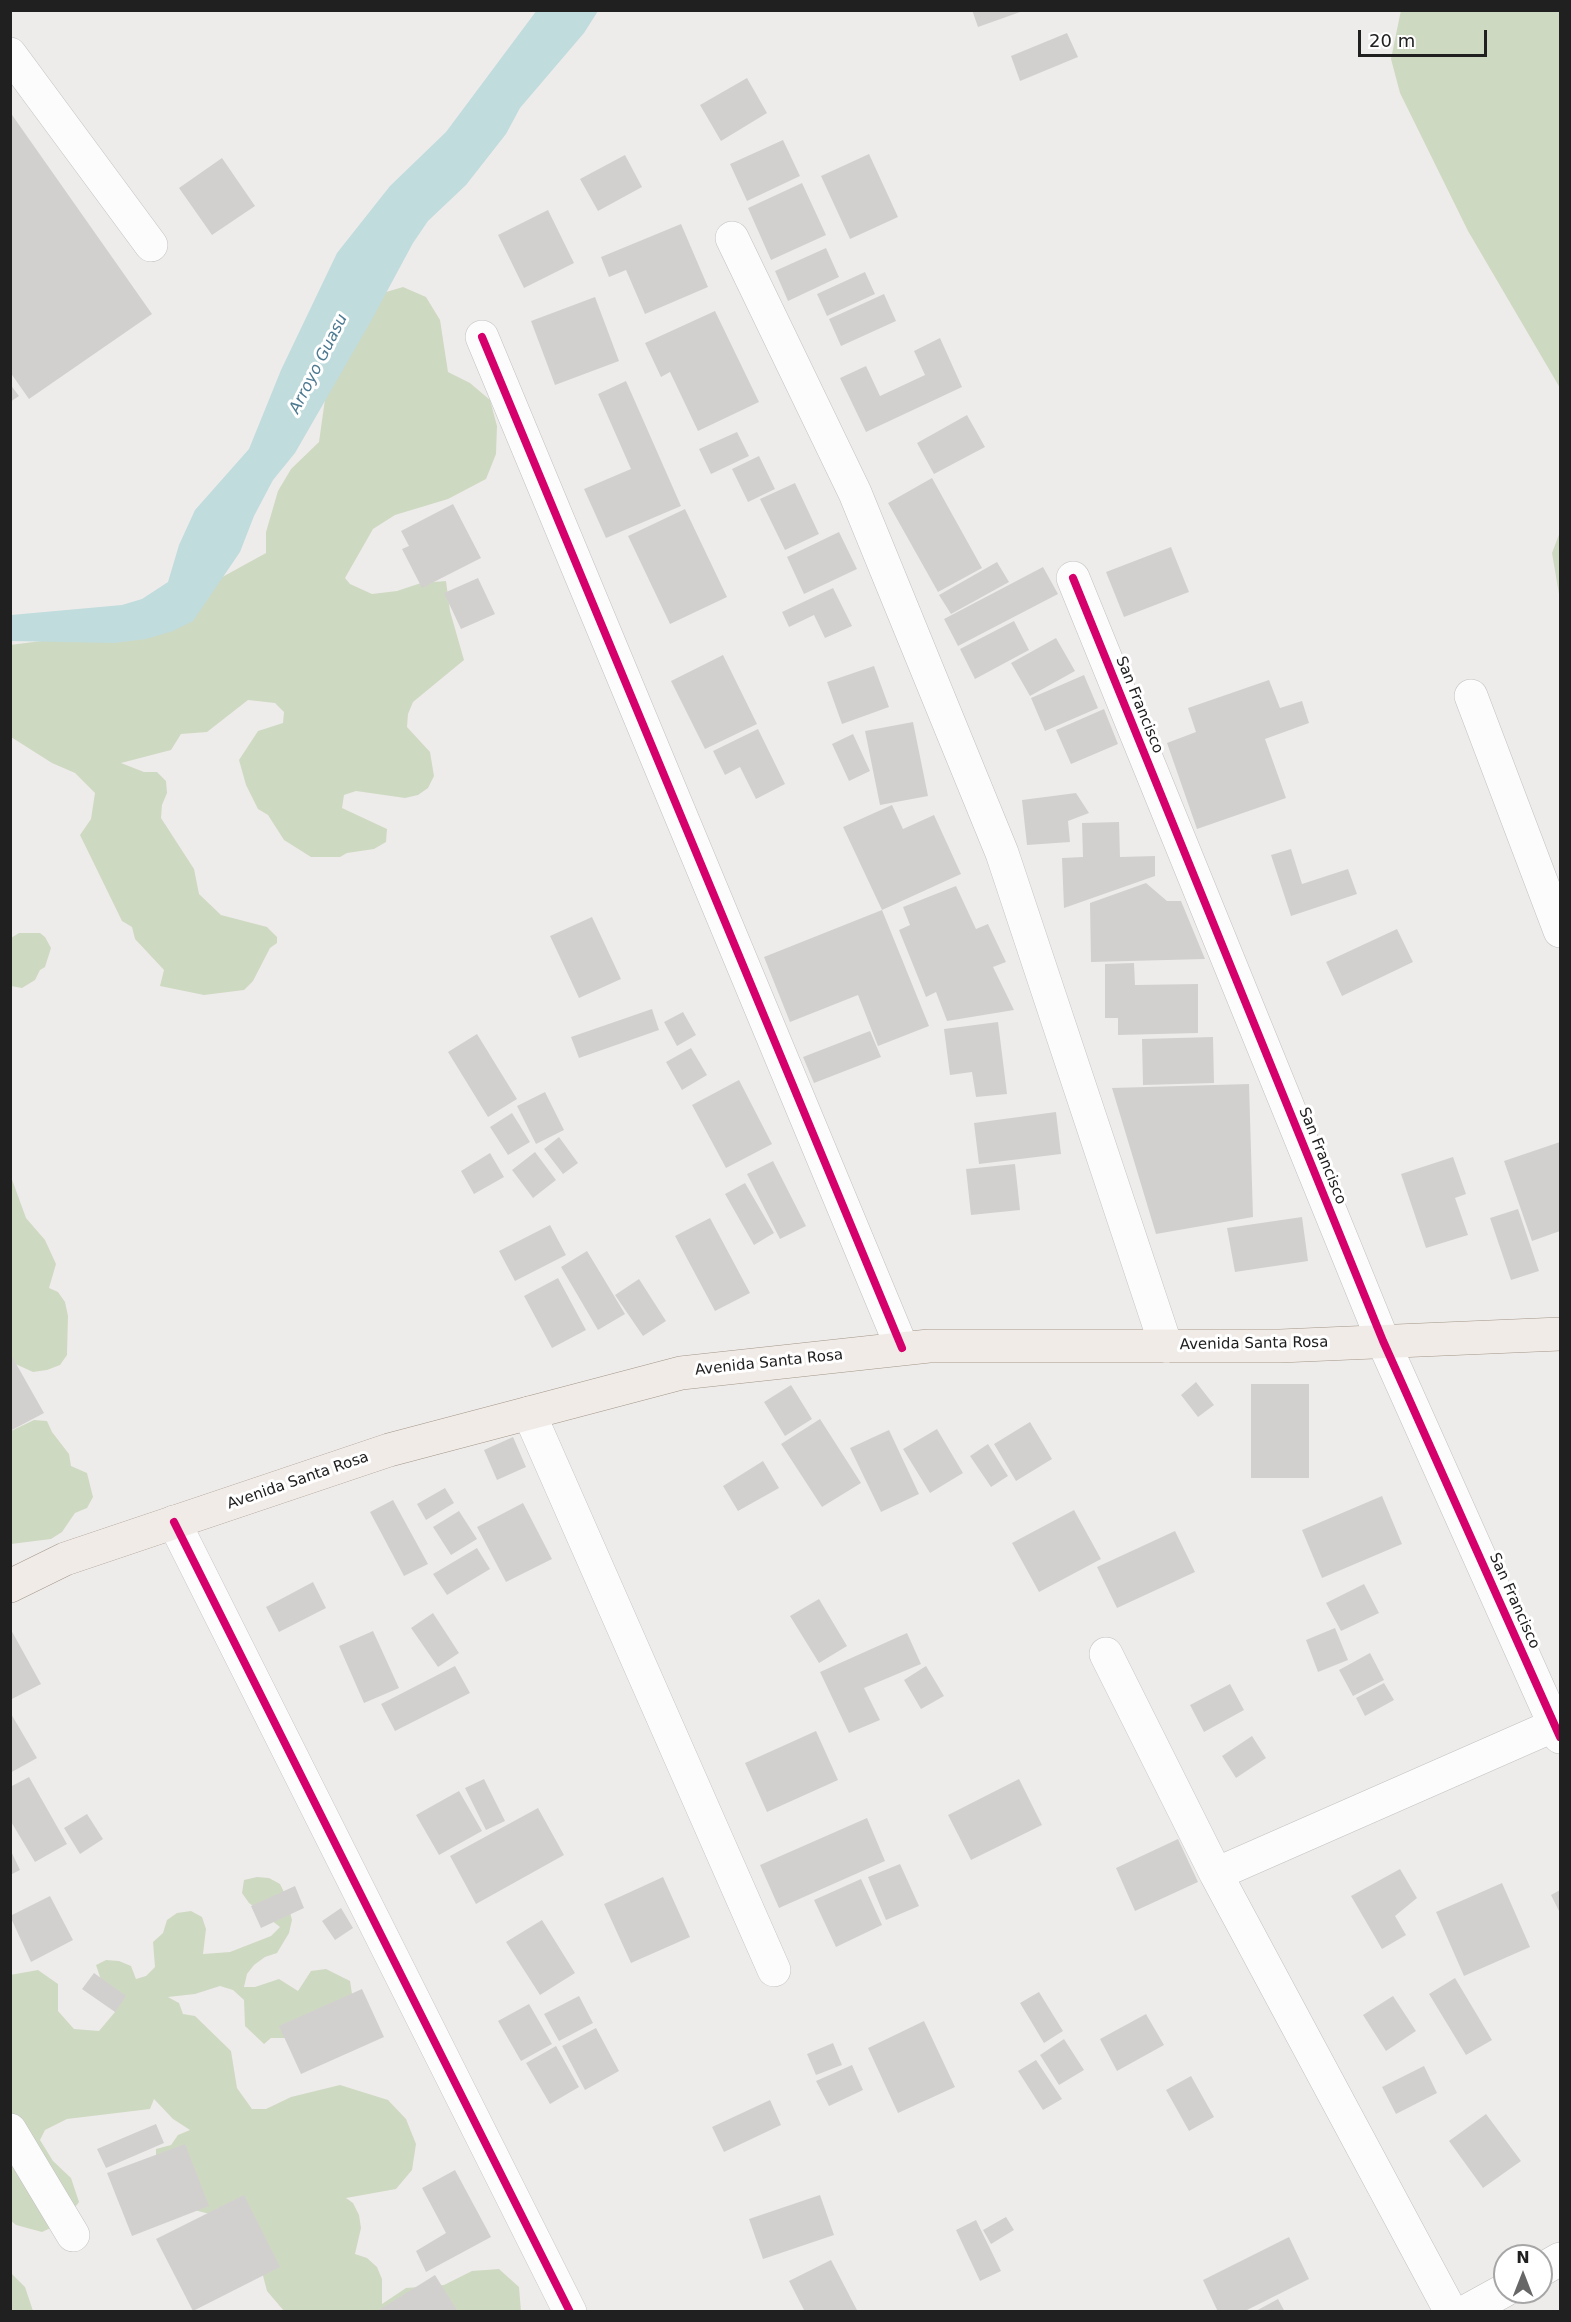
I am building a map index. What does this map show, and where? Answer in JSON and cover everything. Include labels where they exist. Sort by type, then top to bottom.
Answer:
[{"type":"main road","name":"Avenida Santa Rosa","points":[[10,1586],[65,1559],[389,1450],[681,1373],[928,1346],[1280,1346],[1560,1334]]},
{"type":"street","points":[[10,54],[151,245]]},
{"type":"street","points":[[732,238],[855,493],[1002,853],[1166,1346]]},
{"type":"street","points":[[482,337],[902,1348]]},
{"type":"street","name":"San Francisco","points":[[1072,578],[1383,1341],[1558,1731]]},
{"type":"street","points":[[1471,696],[1560,932]]},
{"type":"street","points":[[529,1413],[774,1970]]},
{"type":"street","points":[[174,1522],[570,2312]]},
{"type":"street","points":[[1106,1654],[1216,1874],[1451,2312]]},
{"type":"street","points":[[1216,1874],[1558,1731]]},
{"type":"street","points":[[10,2130],[73,2235]]},
{"type":"street","points":[[1465,2312],[1493,2297]]},
{"type":"green space","points":[[1401,10],[1560,11],[1560,388],[1468,231],[1400,93],[1391,59]]},
{"type":"green space","points":[[403,287],[426,297],[440,320],[448,372],[470,383],[490,400],[497,426],[496,454],[486,479],[448,499],[395,515],[373,529],[345,578],[350,584],[372,594],[397,591],[421,583],[446,581],[450,611],[464,660],[413,702],[408,714],[407,727],[430,752],[434,776],[428,788],[418,795],[405,798],[356,791],[344,795],[342,808],[387,829],[386,842],[374,849],[347,853],[340,857],[311,857],[284,840],[268,815],[258,809],[246,785],[239,760],[258,731],[283,723],[284,712],[275,703],[248,700],[207,732],[181,734],[171,750],[121,763],[144,772],[157,772],[166,781],[167,793],[162,805],[161,818],[194,869],[199,894],[221,915],[267,927],[277,937],[277,943],[270,948],[253,981],[244,990],[204,995],[160,986],[164,970],[135,939],[132,927],[122,921],[80,835],[91,819],[95,793],[75,773],[52,763],[11,737],[10,645],[49,640],[215,581],[266,553],[266,532],[278,491],[291,469],[319,442],[326,392],[366,298]]},
{"type":"green space","points":[[1560,532],[1560,600],[1552,553]]},
{"type":"green space","points":[[19,933],[40,933],[51,948],[45,967],[40,970],[35,980],[22,988],[11,986],[11,938]]},
{"type":"green space","points":[[10,1174],[26,1218],[45,1240],[56,1264],[49,1288],[58,1292],[65,1302],[68,1316],[67,1355],[60,1365],[47,1370],[33,1372],[11,1362]]},
{"type":"green space","points":[[34,1420],[47,1421],[52,1432],[69,1454],[71,1466],[87,1473],[93,1497],[87,1508],[75,1513],[62,1532],[51,1539],[11,1544],[11,1431]]},
{"type":"green space","points":[[257,1877],[269,1878],[280,1884],[286,1896],[292,1920],[289,1933],[277,1953],[265,1957],[254,1965],[247,1974],[244,1987],[255,1987],[279,1979],[298,1991],[311,1971],[326,1969],[350,1981],[352,1994],[285,2038],[271,2038],[264,2044],[245,2026],[244,2000],[233,1990],[220,1986],[195,1994],[168,1997],[179,2003],[183,2014],[195,2016],[231,2051],[237,2088],[252,2109],[266,2109],[291,2097],[340,2085],[388,2100],[406,2119],[416,2144],[412,2170],[396,2189],[346,2198],[353,2203],[359,2215],[361,2228],[355,2254],[367,2258],[377,2267],[382,2279],[382,2304],[406,2288],[444,2285],[472,2271],[499,2269],[519,2287],[521,2311],[284,2311],[267,2291],[262,2272],[218,2216],[194,2210],[156,2162],[156,2149],[171,2145],[178,2135],[190,2130],[173,2119],[154,2099],[150,2109],[67,2119],[45,2130],[40,2140],[53,2161],[71,2178],[79,2202],[64,2222],[42,2232],[16,2225],[10,2220],[10,1975],[38,1970],[58,1984],[58,2011],[74,2029],[99,2031],[115,2012],[96,1965],[106,1960],[119,1961],[131,1966],[136,1979],[146,1976],[155,1967],[153,1942],[163,1933],[167,1920],[177,1913],[191,1911],[202,1917],[206,1929],[203,1954],[230,1952],[271,1936],[280,1927],[249,1903],[242,1893],[244,1880]]},
{"type":"green space","points":[[11,2273],[25,2287],[33,2311],[11,2311]]},
{"type":"water","name":"Arroyo Guasu","points":[[537,10],[598,11],[584,33],[520,108],[506,134],[466,185],[428,221],[413,243],[295,453],[273,480],[254,516],[240,552],[193,621],[173,631],[146,639],[114,643],[11,641],[11,615],[122,605],[142,599],[168,582],[179,545],[195,510],[249,449],[281,370],[337,253],[390,186],[446,132]]},
{"type":"building","points":[[972,10],[1023,10],[1023,11],[978,27]]},
{"type":"building","points":[[1067,33],[1078,57],[1020,81],[1011,56]]},
{"type":"building","points":[[747,78],[767,113],[721,141],[700,105]]},
{"type":"building","points":[[10,112],[152,314],[29,399],[10,372]]},
{"type":"building","points":[[783,140],[800,176],[747,201],[730,164]]},
{"type":"building","points":[[869,154],[898,217],[850,239],[821,176]]},
{"type":"building","points":[[625,155],[642,187],[598,211],[580,179]]},
{"type":"building","points":[[222,158],[255,206],[212,235],[179,188]]},
{"type":"building","points":[[802,183],[826,235],[771,260],[748,208]]},
{"type":"building","points":[[548,210],[574,263],[524,288],[498,235]]},
{"type":"building","points":[[681,224],[708,287],[645,314],[626,270],[609,277],[601,257]]},
{"type":"building","points":[[826,248],[839,277],[788,301],[775,271]]},
{"type":"building","points":[[865,272],[875,294],[827,316],[817,294]]},
{"type":"building","points":[[884,294],[896,321],[841,346],[829,319]]},
{"type":"building","points":[[595,297],[619,361],[555,385],[531,321]]},
{"type":"building","points":[[715,311],[759,402],[698,431],[670,372],[661,377],[645,343]]},
{"type":"building","points":[[940,338],[962,387],[866,432],[840,378],[866,366],[880,396],[925,375],[914,351]]},
{"type":"building","points":[[626,381],[681,506],[606,538],[584,489],[631,469],[598,394]]},
{"type":"building","points":[[10,384],[19,396],[10,402]]},
{"type":"building","points":[[967,415],[985,447],[934,474],[917,443]]},
{"type":"building","points":[[737,432],[749,456],[711,474],[699,449]]},
{"type":"building","points":[[759,456],[775,489],[748,502],[732,469]]},
{"type":"building","points":[[932,478],[982,568],[938,592],[888,503]]},
{"type":"building","points":[[795,483],[819,534],[785,550],[760,499]]},
{"type":"building","points":[[453,504],[481,558],[422,588],[402,549],[409,546],[401,531]]},
{"type":"building","points":[[685,509],[727,597],[670,624],[628,536]]},
{"type":"building","points":[[839,532],[857,569],[804,594],[787,557]]},
{"type":"building","points":[[1171,547],[1189,592],[1124,617],[1106,572]]},
{"type":"building","points":[[997,562],[1009,582],[951,614],[939,595]]},
{"type":"building","points":[[1043,567],[1058,594],[958,646],[944,619]]},
{"type":"building","points":[[478,578],[495,614],[461,629],[444,593]]},
{"type":"building","points":[[833,588],[852,626],[825,638],[814,615],[789,627],[782,612]]},
{"type":"building","points":[[1014,621],[1029,650],[975,679],[960,649]]},
{"type":"building","points":[[1056,638],[1075,671],[1030,696],[1011,663]]},
{"type":"building","points":[[723,655],[757,724],[705,749],[671,681]]},
{"type":"building","points":[[874,666],[889,707],[842,724],[827,682]]},
{"type":"building","points":[[1084,675],[1098,708],[1045,731],[1031,698]]},
{"type":"building","points":[[1269,680],[1280,708],[1302,701],[1309,723],[1265,739],[1286,798],[1197,829],[1167,743],[1196,732],[1188,708]]},
{"type":"building","points":[[1104,709],[1118,744],[1071,764],[1056,730]]},
{"type":"building","points":[[913,722],[928,796],[880,805],[865,731]]},
{"type":"building","points":[[758,729],[785,784],[756,799],[740,767],[725,775],[713,751]]},
{"type":"building","points":[[853,734],[870,771],[849,781],[832,744]]},
{"type":"building","points":[[1076,793],[1089,813],[1068,821],[1070,842],[1027,845],[1022,800]]},
{"type":"building","points":[[892,805],[903,829],[934,815],[961,874],[882,910],[843,827]]},
{"type":"building","points":[[1119,822],[1120,857],[1155,856],[1155,876],[1064,908],[1062,858],[1083,857],[1082,823]]},
{"type":"building","points":[[1291,849],[1302,884],[1348,869],[1357,894],[1291,916],[1271,855]]},
{"type":"building","points":[[1146,883],[1167,901],[1181,901],[1205,959],[1091,962],[1090,903]]},
{"type":"building","points":[[956,886],[976,929],[988,924],[1006,962],[993,967],[1014,1010],[947,1021],[936,992],[926,997],[899,930],[910,925],[903,907]]},
{"type":"building","points":[[882,910],[929,1026],[878,1046],[858,995],[790,1022],[764,957]]},
{"type":"building","points":[[592,917],[621,979],[579,998],[550,936]]},
{"type":"building","points":[[1397,929],[1413,962],[1342,996],[1326,962]]},
{"type":"building","points":[[1134,963],[1135,985],[1198,984],[1198,1033],[1118,1035],[1118,1018],[1105,1018],[1105,964]]},
{"type":"building","points":[[652,1009],[659,1030],[579,1058],[571,1037]]},
{"type":"building","points":[[683,1012],[696,1035],[677,1046],[664,1022]]},
{"type":"building","points":[[998,1022],[1007,1094],[976,1097],[972,1072],[950,1075],[944,1029]]},
{"type":"building","points":[[870,1031],[881,1057],[814,1083],[803,1057]]},
{"type":"building","points":[[477,1034],[517,1099],[488,1117],[448,1052]]},
{"type":"building","points":[[1213,1037],[1214,1083],[1143,1085],[1142,1039]]},
{"type":"building","points":[[691,1048],[707,1075],[682,1090],[666,1062]]},
{"type":"building","points":[[739,1080],[772,1144],[726,1168],[692,1105]]},
{"type":"building","points":[[1249,1084],[1253,1217],[1156,1234],[1112,1088]]},
{"type":"building","points":[[545,1092],[564,1130],[536,1144],[517,1106]]},
{"type":"building","points":[[1056,1112],[1061,1154],[979,1164],[974,1123]]},
{"type":"building","points":[[512,1113],[530,1142],[508,1155],[490,1127]]},
{"type":"building","points":[[559,1137],[578,1163],[563,1174],[544,1149]]},
{"type":"building","points":[[1560,1142],[1560,1231],[1532,1241],[1504,1161]]},
{"type":"building","points":[[535,1152],[556,1180],[533,1198],[512,1170]]},
{"type":"building","points":[[490,1153],[504,1177],[474,1194],[461,1171]]},
{"type":"building","points":[[1453,1157],[1466,1194],[1455,1198],[1468,1235],[1426,1248],[1401,1174]]},
{"type":"building","points":[[773,1161],[806,1226],[780,1239],[747,1174]]},
{"type":"building","points":[[1015,1164],[1020,1210],[971,1215],[966,1169]]},
{"type":"building","points":[[745,1183],[774,1233],[754,1245],[725,1194]]},
{"type":"building","points":[[1518,1209],[1539,1271],[1511,1280],[1490,1218]]},
{"type":"building","points":[[1302,1217],[1308,1261],[1235,1272],[1227,1228]]},
{"type":"building","points":[[710,1218],[750,1293],[715,1311],[675,1236]]},
{"type":"building","points":[[550,1225],[566,1255],[515,1281],[499,1251]]},
{"type":"building","points":[[587,1251],[625,1314],[598,1330],[561,1267]]},
{"type":"building","points":[[558,1278],[586,1330],[552,1348],[524,1296]]},
{"type":"building","points":[[639,1279],[666,1321],[643,1336],[615,1295]]},
{"type":"building","points":[[10,1353],[44,1413],[10,1431]]},
{"type":"building","points":[[1196,1382],[1214,1405],[1198,1417],[1181,1395]]},
{"type":"building","points":[[1251,1384],[1309,1384],[1309,1478],[1251,1478]]},
{"type":"building","points":[[791,1385],[812,1419],[785,1436],[764,1402]]},
{"type":"building","points":[[820,1419],[861,1483],[822,1507],[781,1444]]},
{"type":"building","points":[[1030,1422],[1052,1459],[1016,1481],[994,1444]]},
{"type":"building","points":[[937,1429],[963,1473],[930,1493],[903,1449]]},
{"type":"building","points":[[889,1430],[919,1494],[881,1512],[850,1448]]},
{"type":"building","points":[[513,1437],[526,1467],[497,1480],[484,1450]]},
{"type":"building","points":[[988,1444],[1008,1476],[991,1487],[970,1456]]},
{"type":"building","points":[[763,1461],[779,1488],[738,1511],[723,1486]]},
{"type":"building","points":[[445,1488],[454,1503],[426,1520],[417,1504]]},
{"type":"building","points":[[1382,1496],[1402,1544],[1322,1578],[1302,1530]]},
{"type":"building","points":[[393,1500],[428,1564],[404,1576],[370,1512]]},
{"type":"building","points":[[523,1503],[552,1559],[506,1582],[477,1527]]},
{"type":"building","points":[[1074,1510],[1101,1559],[1039,1592],[1012,1543]]},
{"type":"building","points":[[459,1511],[477,1539],[451,1555],[433,1527]]},
{"type":"building","points":[[1175,1531],[1195,1572],[1117,1608],[1097,1567]]},
{"type":"building","points":[[477,1548],[490,1569],[447,1595],[433,1574]]},
{"type":"building","points":[[313,1582],[326,1608],[279,1632],[266,1607]]},
{"type":"building","points":[[1364,1584],[1379,1613],[1341,1631],[1326,1603]]},
{"type":"building","points":[[819,1599],[847,1646],[819,1663],[790,1616]]},
{"type":"building","points":[[433,1613],[459,1653],[438,1667],[411,1628]]},
{"type":"building","points":[[10,1628],[41,1684],[10,1700]]},
{"type":"building","points":[[1335,1628],[1348,1660],[1318,1672],[1306,1640]]},
{"type":"building","points":[[373,1631],[399,1688],[364,1703],[339,1646]]},
{"type":"building","points":[[907,1633],[921,1664],[864,1688],[880,1720],[849,1733],[820,1672]]},
{"type":"building","points":[[1370,1653],[1384,1680],[1353,1696],[1339,1670]]},
{"type":"building","points":[[455,1666],[470,1693],[395,1731],[381,1704]]},
{"type":"building","points":[[926,1666],[944,1696],[921,1709],[904,1680]]},
{"type":"building","points":[[1384,1683],[1394,1700],[1365,1716],[1356,1698]]},
{"type":"building","points":[[1230,1684],[1244,1710],[1204,1732],[1190,1705]]},
{"type":"building","points":[[10,1712],[37,1758],[10,1773]]},
{"type":"building","points":[[816,1731],[838,1780],[767,1812],[745,1763]]},
{"type":"building","points":[[1252,1736],[1266,1758],[1236,1778],[1222,1756]]},
{"type":"building","points":[[29,1777],[67,1844],[35,1862],[10,1820],[10,1787]]},
{"type":"building","points":[[484,1779],[505,1821],[486,1830],[465,1788]]},
{"type":"building","points":[[1019,1779],[1042,1825],[971,1860],[948,1815]]},
{"type":"building","points":[[459,1791],[482,1831],[439,1855],[416,1815]]},
{"type":"building","points":[[538,1808],[564,1855],[476,1904],[450,1856]]},
{"type":"building","points":[[87,1814],[103,1839],[80,1854],[64,1828]]},
{"type":"building","points":[[867,1818],[885,1861],[779,1908],[760,1865]]},
{"type":"building","points":[[1178,1839],[1198,1882],[1135,1911],[1116,1868]]},
{"type":"building","points":[[10,1849],[20,1870],[10,1875]]},
{"type":"building","points":[[900,1864],[919,1906],[886,1920],[868,1877]]},
{"type":"building","points":[[1400,1869],[1417,1898],[1395,1916],[1406,1935],[1382,1949],[1351,1896]]},
{"type":"building","points":[[663,1877],[690,1937],[631,1963],[604,1904]]},
{"type":"building","points":[[861,1879],[882,1925],[836,1947],[814,1900]]},
{"type":"building","points":[[1502,1883],[1530,1947],[1464,1976],[1436,1912]]},
{"type":"building","points":[[295,1886],[304,1908],[261,1928],[251,1906]]},
{"type":"building","points":[[1560,1890],[1560,1913],[1551,1895]]},
{"type":"building","points":[[50,1896],[73,1940],[31,1962],[10,1916]]},
{"type":"building","points":[[341,1908],[353,1928],[335,1940],[322,1921]]},
{"type":"building","points":[[542,1920],[575,1973],[540,1995],[506,1942]]},
{"type":"building","points":[[94,1973],[126,1996],[115,2012],[82,1989]]},
{"type":"building","points":[[1455,1978],[1492,2040],[1466,2055],[1429,1994]]},
{"type":"building","points":[[362,1989],[384,2037],[301,2074],[279,2026]]},
{"type":"building","points":[[1039,1992],[1063,2031],[1044,2043],[1020,2003]]},
{"type":"building","points":[[579,1996],[593,2023],[559,2041],[544,2014]]},
{"type":"building","points":[[1393,1996],[1416,2031],[1386,2051],[1363,2015]]},
{"type":"building","points":[[529,2004],[552,2044],[521,2061],[498,2021]]},
{"type":"building","points":[[1146,2014],[1164,2045],[1117,2071],[1100,2039]]},
{"type":"building","points":[[924,2021],[955,2087],[898,2113],[868,2048]]},
{"type":"building","points":[[596,2028],[619,2071],[585,2090],[562,2046]]},
{"type":"building","points":[[1064,2039],[1084,2070],[1059,2085],[1040,2055]]},
{"type":"building","points":[[833,2043],[842,2065],[816,2075],[807,2054]]},
{"type":"building","points":[[556,2046],[579,2087],[550,2104],[526,2063]]},
{"type":"building","points":[[1036,2060],[1062,2099],[1043,2110],[1018,2071]]},
{"type":"building","points":[[852,2065],[863,2090],[829,2106],[816,2081]]},
{"type":"building","points":[[1424,2066],[1437,2093],[1396,2114],[1382,2087]]},
{"type":"building","points":[[1191,2076],[1214,2117],[1189,2131],[1166,2090]]},
{"type":"building","points":[[770,2100],[781,2125],[724,2152],[712,2127]]},
{"type":"building","points":[[1486,2114],[1521,2161],[1483,2188],[1449,2141]]},
{"type":"building","points":[[156,2124],[164,2143],[106,2168],[97,2149]]},
{"type":"building","points":[[185,2144],[209,2206],[132,2236],[107,2173]]},
{"type":"building","points":[[455,2170],[491,2237],[426,2272],[416,2251],[446,2233],[422,2188]]},
{"type":"building","points":[[244,2195],[280,2267],[193,2311],[156,2239]]},
{"type":"building","points":[[820,2195],[834,2235],[763,2259],[749,2219]]},
{"type":"building","points":[[1006,2217],[1014,2230],[991,2244],[983,2230]]},
{"type":"building","points":[[976,2220],[1001,2271],[980,2281],[956,2230]]},
{"type":"building","points":[[1289,2237],[1309,2279],[1243,2312],[1218,2312],[1203,2280]]},
{"type":"building","points":[[831,2260],[858,2312],[805,2312],[789,2281]]},
{"type":"building","points":[[435,2275],[458,2312],[380,2312],[379,2310]]},
{"type":"building","points":[[1278,2299],[1285,2312],[1254,2312]]},
{"type":"cycle path","points":[[482,337],[902,1348]]},
{"type":"cycle path","points":[[1073,578],[1383,1341],[1560,1737]]},
{"type":"cycle path","points":[[174,1522],[570,2312]]}]
